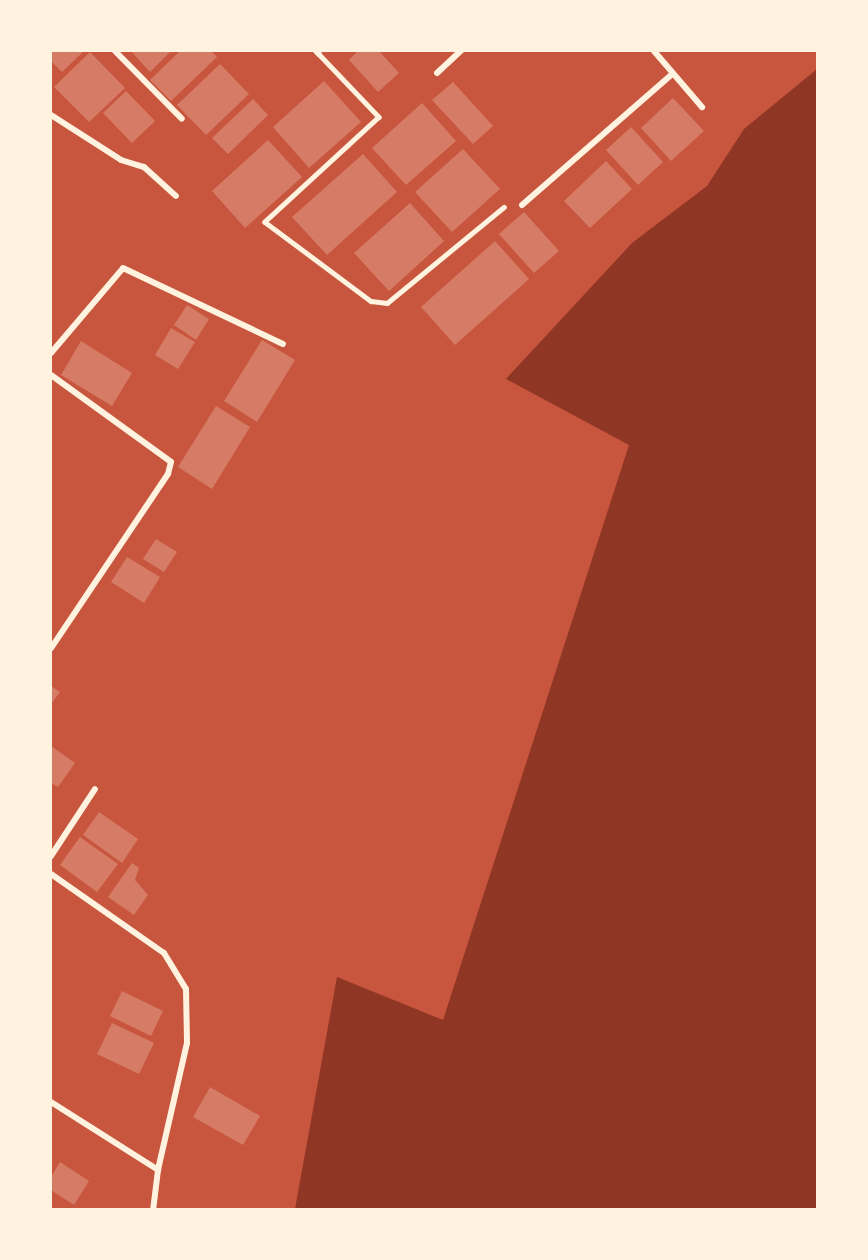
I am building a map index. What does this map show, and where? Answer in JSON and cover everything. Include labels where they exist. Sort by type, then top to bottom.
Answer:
[{"type":"street","points":[[115,51],[182,119]]},
{"type":"street","points":[[437,73],[461,51]]},
{"type":"street","points":[[654,51],[702,107]]},
{"type":"street","points":[[522,205],[672,74]]},
{"type":"street","points":[[51,115],[121,160],[144,167],[176,196]]},
{"type":"street","points":[[51,353],[123,268],[282,344]]},
{"type":"street","points":[[51,375],[171,462],[168,474],[51,648]]},
{"type":"street","points":[[51,856],[95,789]]},
{"type":"street","points":[[51,874],[164,953],[186,989],[187,1043],[158,1170],[153,1209]]},
{"type":"street","points":[[51,1102],[158,1170]]},
{"type":"lane","points":[[318,53],[379,117],[265,222],[371,301],[387,303],[504,207]]},
{"type":"shaded area","points":[[817,69],[817,1209],[295,1209],[337,977],[443,1020],[629,445],[506,379],[632,243],[707,186],[744,129]]},
{"type":"building","points":[[51,51],[84,51],[62,72],[51,61]]},
{"type":"building","points":[[131,51],[171,51],[150,72]]},
{"type":"building","points":[[180,51],[211,51],[217,57],[171,101],[150,80]]},
{"type":"building","points":[[358,51],[379,51],[399,73],[378,92],[349,60]]},
{"type":"building","points":[[90,52],[125,88],[89,122],[54,87]]},
{"type":"building","points":[[220,64],[249,94],[206,135],[177,105]]},
{"type":"building","points":[[324,81],[361,122],[309,168],[273,127]]},
{"type":"building","points":[[453,82],[493,126],[473,144],[432,100]]},
{"type":"building","points":[[126,91],[155,121],[132,143],[103,113]]},
{"type":"building","points":[[673,98],[704,131],[671,161],[641,128]]},
{"type":"building","points":[[253,99],[268,115],[228,154],[212,138]]},
{"type":"building","points":[[422,103],[456,141],[406,185],[372,148]]},
{"type":"building","points":[[631,127],[663,162],[638,185],[606,150]]},
{"type":"building","points":[[268,140],[302,177],[245,228],[212,191]]},
{"type":"building","points":[[463,149],[500,189],[452,232],[415,192]]},
{"type":"building","points":[[363,154],[397,192],[327,255],[292,217]]},
{"type":"building","points":[[606,161],[632,189],[590,228],[564,201]]},
{"type":"building","points":[[410,203],[444,241],[389,291],[354,253]]},
{"type":"building","points":[[524,212],[559,251],[534,273],[499,234]]},
{"type":"building","points":[[495,241],[529,279],[455,345],[421,307]]},
{"type":"building","points":[[187,305],[209,319],[196,340],[174,325]]},
{"type":"building","points":[[171,328],[195,342],[178,369],[155,355]]},
{"type":"building","points":[[262,340],[295,360],[257,422],[224,401]]},
{"type":"building","points":[[81,341],[132,373],[112,406],[61,375]]},
{"type":"building","points":[[216,406],[250,427],[212,489],[178,467]]},
{"type":"building","points":[[156,539],[177,552],[164,572],[143,559]]},
{"type":"building","points":[[127,557],[160,577],[144,603],[111,582]]},
{"type":"building","points":[[51,686],[60,692],[51,704]]},
{"type":"building","points":[[51,746],[75,763],[58,787],[51,783]]},
{"type":"building","points":[[99,812],[138,839],[122,863],[83,835]]},
{"type":"building","points":[[80,837],[118,864],[97,892],[60,865]]},
{"type":"building","points":[[132,863],[139,868],[135,880],[148,895],[134,915],[108,897]]},
{"type":"building","points":[[122,991],[163,1011],[151,1036],[110,1016]]},
{"type":"building","points":[[112,1023],[154,1043],[139,1074],[97,1054]]},
{"type":"building","points":[[210,1087],[260,1116],[243,1145],[193,1117]]},
{"type":"building","points":[[60,1162],[89,1181],[74,1205],[51,1190],[51,1177]]}]
